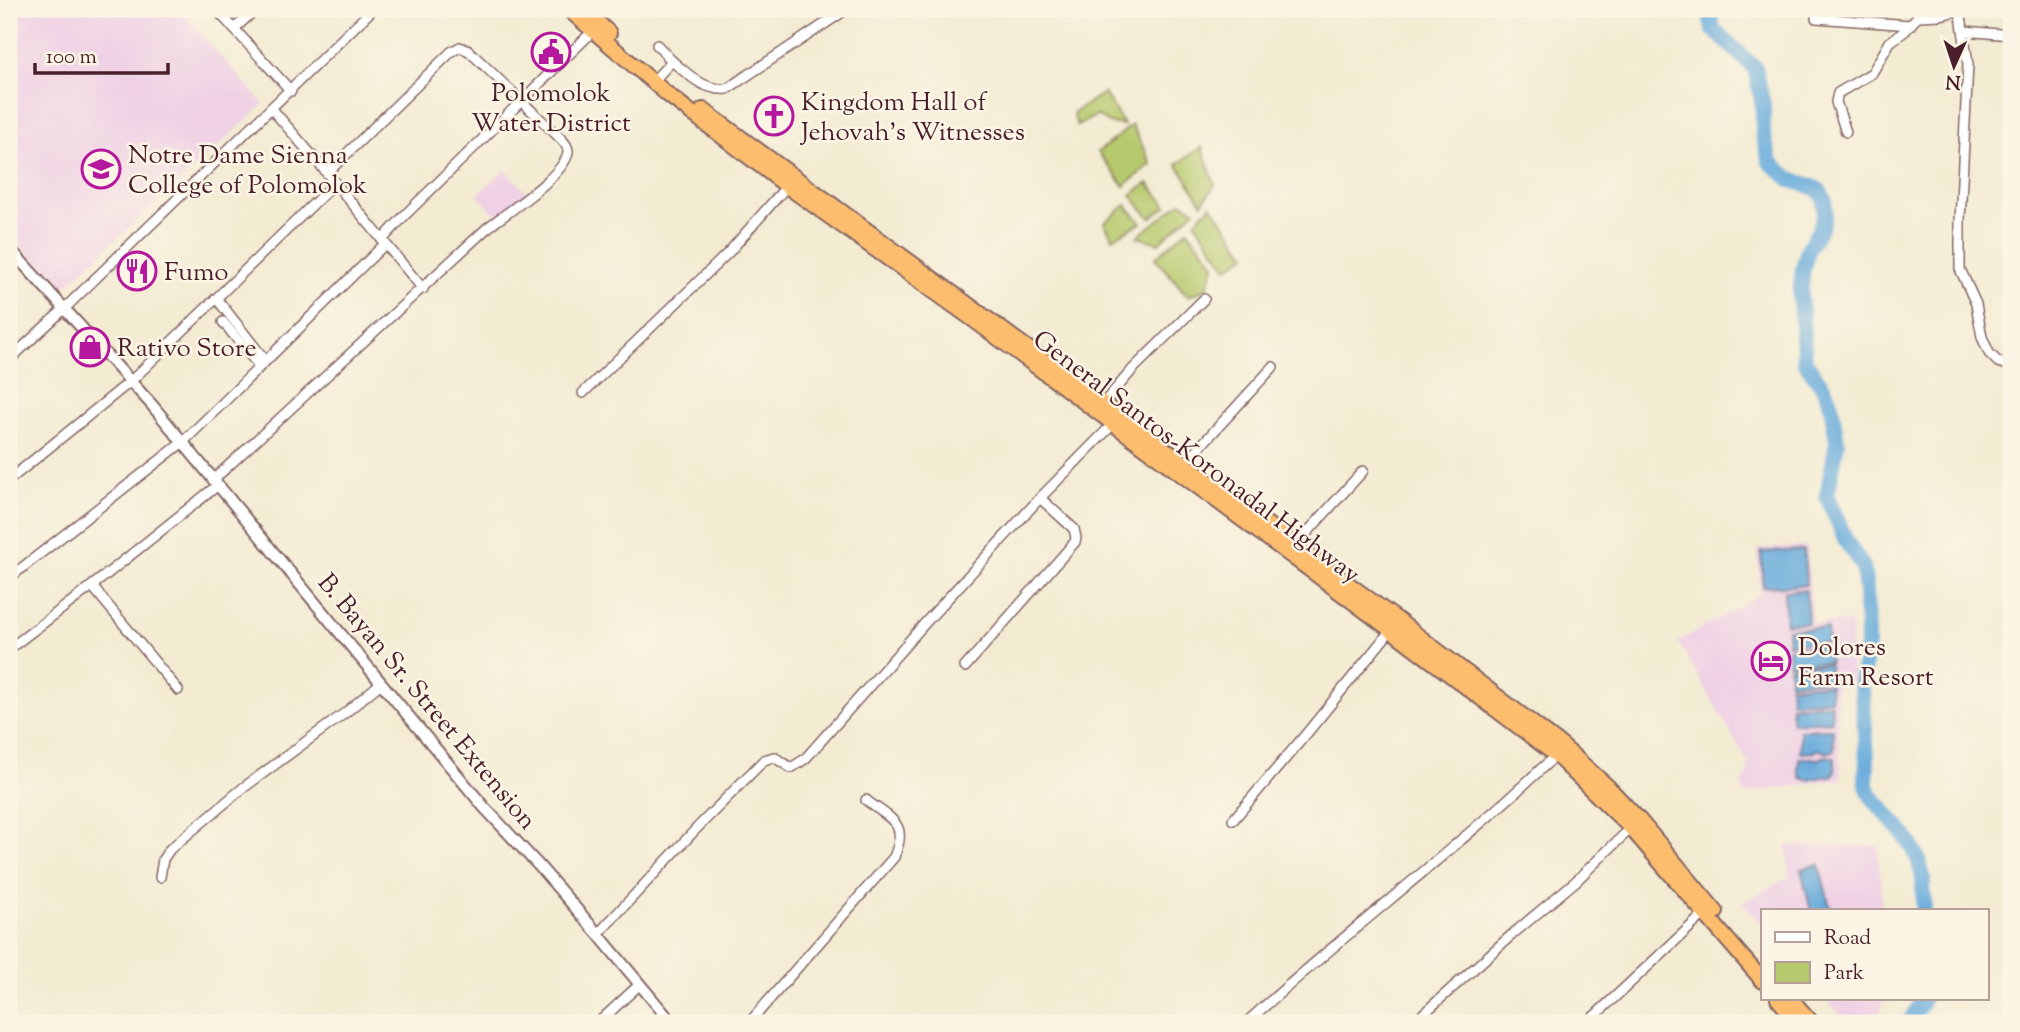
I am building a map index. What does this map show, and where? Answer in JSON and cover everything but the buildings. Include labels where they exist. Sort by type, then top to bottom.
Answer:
[{"type":"highway","name":"General Santos-Koronadal Highway","points":[[568,9],[1100,408]]},
{"type":"highway","name":"General Santos-Koronadal Highway","points":[[583,9],[596,28],[667,94],[786,186],[1100,408],[1185,463],[1396,619],[1513,715],[1635,824],[1761,964]]},
{"type":"highway","name":"General Santos-Koronadal Highway","points":[[1116,419],[1391,630],[1562,746],[1598,778],[1761,979]]},
{"type":"highway","points":[[1779,1000],[1793,1014],[1812,1023]]},
{"type":"street","points":[[216,9],[290,91]]},
{"type":"street","points":[[234,29],[256,9]]},
{"type":"street","points":[[9,360],[65,309],[373,9]]},
{"type":"street","points":[[657,44],[672,61],[704,85],[720,90],[727,89],[847,9]]},
{"type":"street","points":[[1846,132],[1836,102],[1838,93],[1872,74],[1890,42],[1921,15],[1941,15],[1960,9],[1968,64],[1960,269],[1974,298],[1982,337],[1989,353],[1998,362],[2011,366]]},
{"type":"street","points":[[1816,18],[1910,25]]},
{"type":"street","points":[[9,578],[183,442],[383,242],[406,214],[596,28]]},
{"type":"street","points":[[1964,31],[2011,35]]},
{"type":"street","points":[[9,649],[92,586],[216,482],[486,229],[530,197],[567,159],[566,144],[469,51],[460,47],[451,52],[327,173]]},
{"type":"street","points":[[658,76],[672,61]]},
{"type":"street","points":[[272,109],[423,289]]},
{"type":"street","points":[[9,480],[131,381],[335,183]]},
{"type":"street","points":[[583,393],[729,252],[786,186]]},
{"type":"street","name":"B. Bayan Sr. Street Extension","points":[[9,249],[152,405],[484,807],[540,866],[672,1023]]},
{"type":"street","points":[[217,299],[262,363]]},
{"type":"street","points":[[1100,408],[1135,368],[1204,299]]},
{"type":"street","points":[[223,322],[262,363]]},
{"type":"street","points":[[1185,463],[1273,367]]},
{"type":"street","points":[[598,934],[764,760],[774,757],[791,768],[799,765],[926,622],[1116,419]]},
{"type":"street","points":[[1295,546],[1363,471]]},
{"type":"street","points":[[965,667],[1075,542],[1074,529],[1040,498]]},
{"type":"street","points":[[92,586],[178,690]]},
{"type":"street","points":[[1233,820],[1391,630]]},
{"type":"street","points":[[160,877],[163,859],[170,849],[243,788],[381,683]]},
{"type":"street","points":[[1245,1023],[1303,971],[1434,863],[1556,755]]},
{"type":"street","points":[[749,1023],[894,858],[900,830],[897,824],[866,800]]},
{"type":"street","points":[[1413,1023],[1576,881],[1635,824]]},
{"type":"street","points":[[1587,1023],[1705,913]]},
{"type":"street","points":[[598,1023],[639,985]]},
{"type":"shaded area","name":"Notre Dame Sienna College of Polomolok","points":[[9,9],[178,9],[264,104],[61,290],[9,234]]},
{"type":"shaded area","points":[[505,170],[529,195],[502,221],[477,195]]},
{"type":"shaded area","name":"Dolores Farm Resort","points":[[1807,546],[1812,623],[1851,622],[1852,681],[1836,682],[1841,779],[1744,794],[1742,784],[1747,775],[1748,762],[1678,642],[1760,594],[1758,549]]},
{"type":"shaded area","points":[[1786,845],[1878,846],[1882,909],[1761,909],[1761,924],[1742,903],[1790,876]]},
{"type":"shaded area","points":[[1827,1000],[1883,1000],[1878,1023],[1848,1023]]},
{"type":"green space","points":[[1104,93],[1124,125],[1108,123],[1097,115],[1077,126],[1073,113]]},
{"type":"green space","points":[[1132,125],[1151,164],[1124,186],[1098,152]]},
{"type":"green space","points":[[1202,147],[1215,185],[1202,203],[1177,164]]},
{"type":"green space","points":[[1148,183],[1167,206],[1150,218],[1131,195]]},
{"type":"green space","points":[[1181,202],[1195,210],[1159,243],[1137,237]]},
{"type":"green space","points":[[1126,205],[1141,223],[1113,238],[1104,223]]},
{"type":"green space","points":[[1211,205],[1247,255],[1227,268],[1195,222]]},
{"type":"green space","points":[[1187,230],[1215,264],[1206,289],[1188,296],[1155,258]]},
{"type":"water","points":[[1804,550],[1806,585],[1763,587],[1761,552]]},
{"type":"water","points":[[1806,590],[1808,623],[1786,624],[1784,591]]},
{"type":"water","points":[[1827,628],[1828,642],[1788,644],[1787,629]]},
{"type":"water","points":[[1828,646],[1829,662],[1789,664],[1788,648]]},
{"type":"water","points":[[1829,664],[1830,680],[1790,683],[1789,667]]},
{"type":"water","points":[[1830,684],[1831,700],[1791,702],[1790,686]]},
{"type":"water","points":[[1831,704],[1832,721],[1792,723],[1791,706]]},
{"type":"water","points":[[1833,729],[1834,750],[1828,752],[1817,749],[1814,752],[1800,753],[1800,730]]},
{"type":"water","points":[[1825,756],[1835,758],[1833,775],[1808,780],[1801,778],[1798,771],[1799,758],[1817,760]]},
{"type":"water","points":[[1819,864],[1830,909],[1811,909],[1801,869]]},
{"type":"waterway","points":[[1709,9],[1713,29],[1755,68],[1763,105],[1763,134],[1770,162],[1791,180],[1819,190],[1824,199],[1825,213],[1821,227],[1808,249],[1803,268],[1800,296],[1805,362],[1825,390],[1831,405],[1837,442],[1827,496],[1846,541],[1863,567],[1867,644],[1861,678],[1867,758],[1866,783],[1871,796],[1903,833],[1919,861],[1923,878],[1924,909]]},
{"type":"waterway","points":[[1909,1023],[1922,1000]]},
{"type":"place","name":"Polomolok Water District","points":[[551,52]]},
{"type":"place","name":"Kingdom Hall of Jehovah's Witnesses","points":[[774,116]]},
{"type":"place","name":"Notre Dame Sienna College of Polomolok","points":[[101,169]]},
{"type":"place","name":"Fumo","points":[[137,271]]},
{"type":"place","name":"Rativo Store","points":[[90,347]]},
{"type":"place","name":"Dolores Farm Resort","points":[[1771,661]]}]
